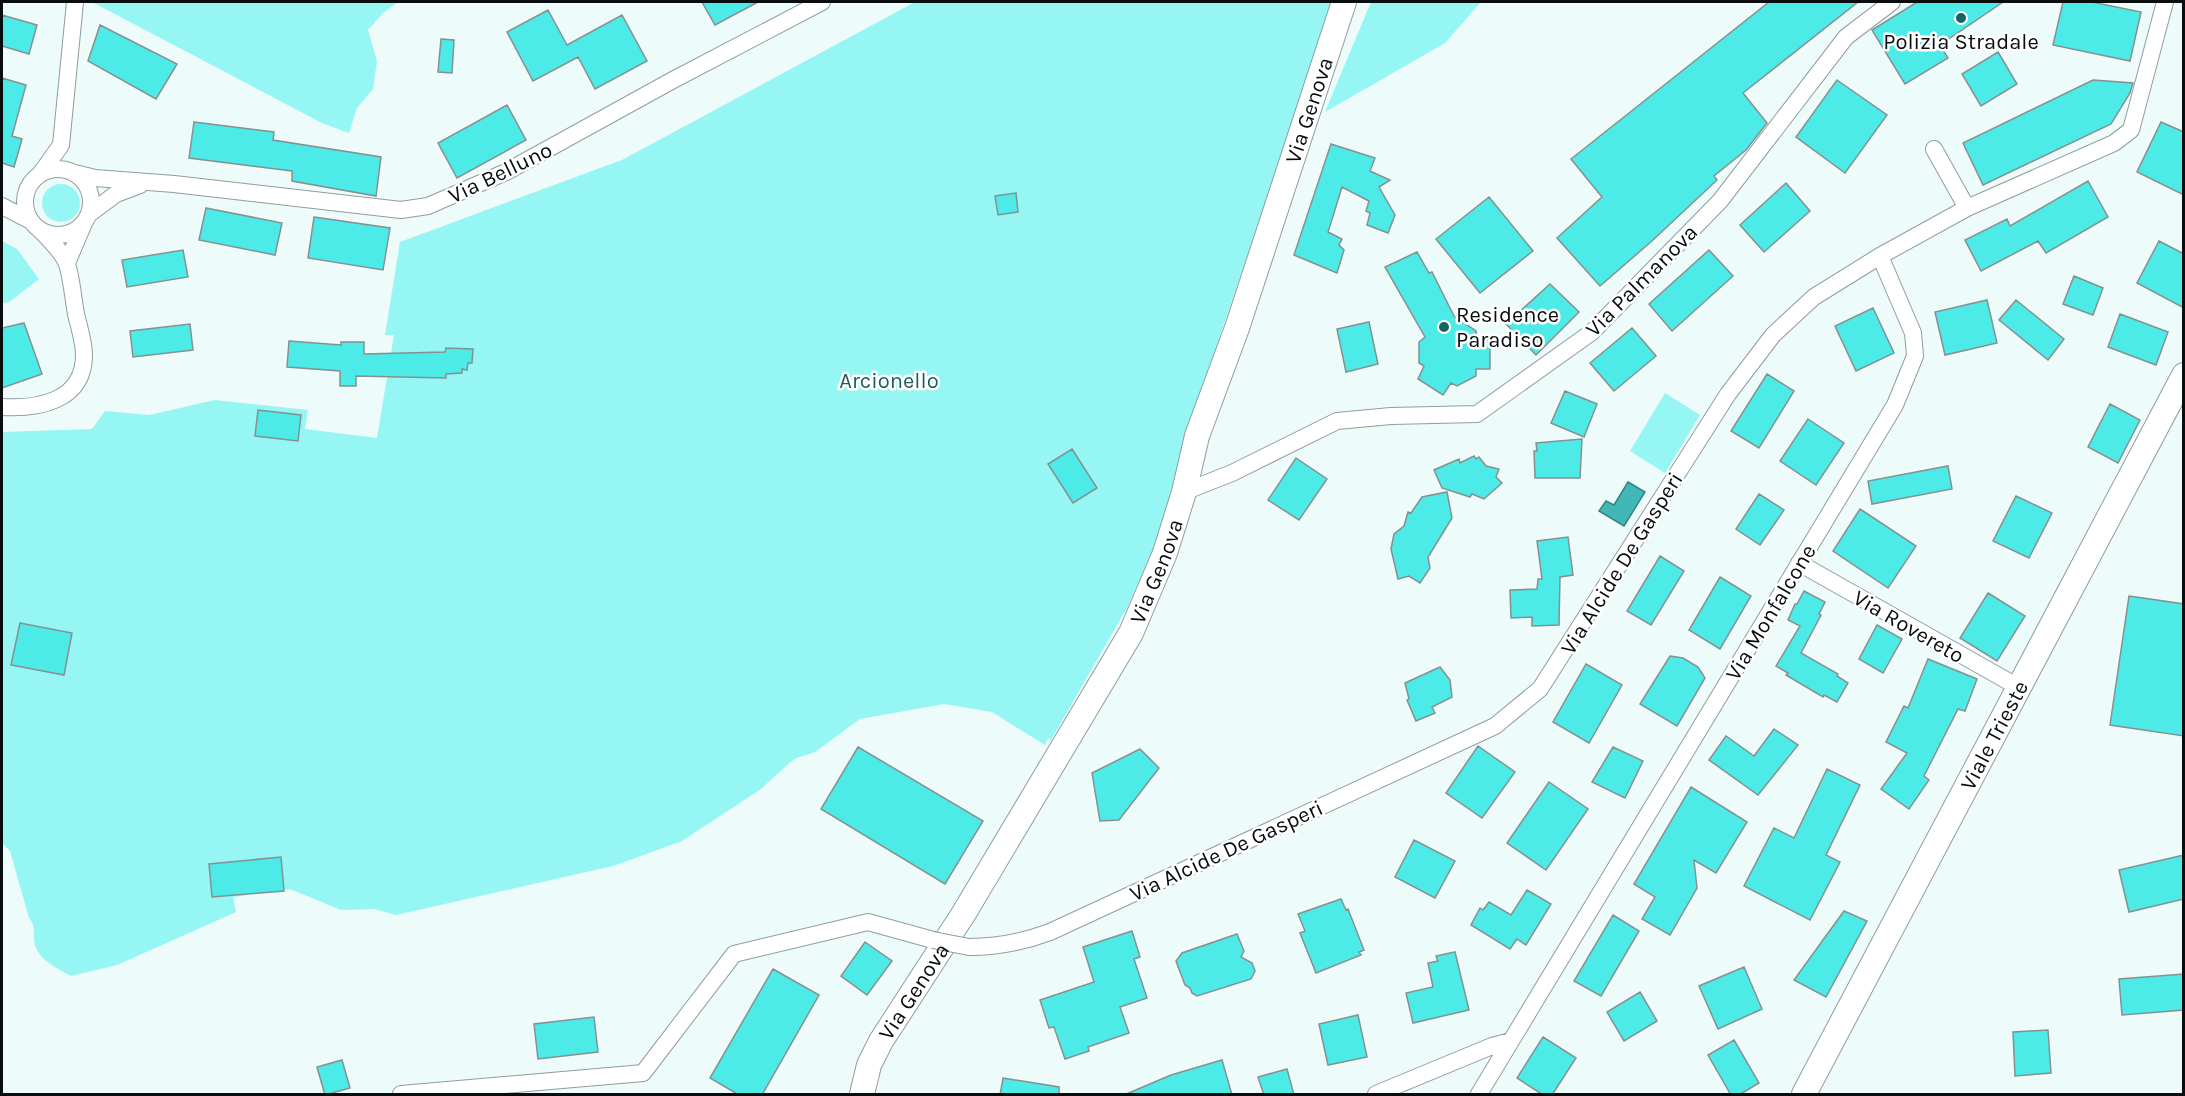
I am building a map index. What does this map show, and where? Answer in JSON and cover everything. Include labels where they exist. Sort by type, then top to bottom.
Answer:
[{"type":"main road","name":"Via Genova","points":[[862,1095],[869,1065],[881,1041],[964,913],[1131,633],[1165,554],[1184,492],[1197,436],[1237,328],[1344,2]]},
{"type":"main road","name":"Viale Trieste","points":[[1804,1095],[2184,375]]},
{"type":"street","points":[[2,206],[16,198],[41,174],[60,145],[75,2]]},
{"type":"street","name":"Via Belluno","points":[[74,173],[146,184],[174,184],[401,210],[428,206],[506,172],[673,80],[822,2]]},
{"type":"street","name":"Via Palmanova","points":[[1184,492],[1232,473],[1337,421],[1391,416],[1477,414],[1592,332],[1720,201],[1846,37],[1892,2]]},
{"type":"street","points":[[1880,256],[1967,208],[2114,143],[2131,130],[2165,2]]},
{"type":"street","points":[[60,145],[74,173]]},
{"type":"street","points":[[1934,149],[1967,208]]},
{"type":"street","points":[[41,174],[58,169],[74,173],[82,179],[91,195],[86,219],[67,263]]},
{"type":"street","name":"Via Belluno","points":[[86,219],[116,194],[146,184]]},
{"type":"street","points":[[4,406],[45,405],[61,398],[73,387],[81,372],[84,356],[67,263],[35,225],[25,204],[29,186]]},
{"type":"street","points":[[2,206],[47,233],[57,235],[67,234],[86,219]]},
{"type":"street","name":"Via Monfalcone","points":[[1479,1095],[1895,405],[1915,356],[1913,333],[1880,256]]},
{"type":"street","name":"Via Alcide De Gasperi","points":[[401,1094],[643,1073],[735,954],[868,922],[933,940],[969,947],[993,947],[1022,942],[1050,932],[1495,726],[1540,689],[1728,394],[1773,335],[1814,297],[1880,256]]},
{"type":"street","name":"Via Rovereto","points":[[1799,563],[2020,688]]},
{"type":"street","points":[[1376,1095],[1492,1046],[1511,1041]]},
{"type":"green space","points":[[92,2],[398,2],[383,13],[368,30],[377,61],[373,89],[357,108],[349,133],[322,123]]},
{"type":"green space","name":"Arcionello","points":[[915,2],[1337,2],[1289,131],[1181,452],[1165,523],[1128,606],[1051,740],[1048,738],[1045,745],[992,712],[944,704],[860,719],[815,752],[794,759],[761,789],[682,841],[613,866],[396,915],[374,909],[341,910],[290,889],[233,897],[236,912],[117,965],[71,976],[45,960],[35,945],[33,925],[10,851],[2,843],[2,432],[92,429],[105,411],[149,415],[215,400],[308,410],[305,429],[377,438],[394,335],[385,335],[400,242],[622,160]]},
{"type":"green space","points":[[1371,2],[1481,2],[1445,43],[1325,112]]},
{"type":"green space","points":[[61,184],[74,190],[80,203],[74,216],[61,222],[48,216],[42,203],[48,190]]},
{"type":"green space","points":[[2,241],[17,249],[39,279],[9,302],[2,303]]},
{"type":"green space","points":[[1665,393],[1700,415],[1665,473],[1630,451]]},
{"type":"shaded area","points":[[1628,482],[1645,492],[1624,526],[1599,511],[1606,501],[1614,505]]},
{"type":"building","points":[[702,2],[758,2],[715,25]]},
{"type":"building","points":[[1769,2],[1858,2],[1743,93],[1767,123],[1746,150],[1714,176],[1717,180],[1600,286],[1557,238],[1602,197],[1571,159]]},
{"type":"building","points":[[1917,2],[2003,2],[1940,45],[1948,58],[1905,84],[1872,30]]},
{"type":"building","points":[[2063,2],[2092,2],[2141,12],[2130,61],[2053,45]]},
{"type":"building","points":[[548,10],[567,45],[622,15],[647,61],[595,89],[578,57],[533,81],[507,32]]},
{"type":"building","points":[[2,15],[37,25],[29,54],[2,46]]},
{"type":"building","points":[[100,25],[177,64],[156,99],[88,61]]},
{"type":"building","points":[[441,39],[454,40],[452,73],[438,72]]},
{"type":"building","points":[[1998,52],[2017,84],[1981,106],[1962,74]]},
{"type":"building","points":[[2,78],[26,85],[12,136],[22,139],[14,167],[2,163]]},
{"type":"building","points":[[1837,80],[1887,115],[1845,173],[1796,137]]},
{"type":"building","points":[[2093,80],[2133,83],[2130,93],[2111,124],[1983,185],[1963,143]]},
{"type":"building","points":[[507,105],[526,140],[457,178],[438,143]]},
{"type":"building","points":[[194,122],[274,132],[273,140],[381,157],[376,196],[292,181],[292,171],[189,158]]},
{"type":"building","points":[[2161,122],[2184,132],[2184,195],[2137,172]]},
{"type":"building","points":[[1331,144],[1375,158],[1370,171],[1390,180],[1379,187],[1395,215],[1388,233],[1367,225],[1370,213],[1366,211],[1369,201],[1342,187],[1328,232],[1342,239],[1339,245],[1344,250],[1337,273],[1294,255]]},
{"type":"building","points":[[2088,181],[2108,217],[2046,253],[2038,241],[1981,271],[1965,240],[2007,219],[2010,226]]},
{"type":"building","points":[[1786,183],[1810,211],[1764,252],[1740,225]]},
{"type":"building","points":[[1016,193],[1018,212],[998,215],[995,196]]},
{"type":"building","points":[[1489,197],[1533,251],[1480,293],[1436,239]]},
{"type":"building","points":[[206,208],[282,223],[275,255],[199,240]]},
{"type":"building","points":[[314,217],[390,228],[383,270],[308,258]]},
{"type":"building","points":[[2159,241],[2184,254],[2184,308],[2137,283]]},
{"type":"building","points":[[183,250],[188,277],[127,287],[122,260]]},
{"type":"building","points":[[1709,250],[1733,276],[1672,331],[1649,304]]},
{"type":"building","name":"Residence Paradiso","points":[[1417,252],[1429,273],[1432,272],[1454,316],[1476,331],[1477,338],[1490,339],[1490,369],[1476,369],[1476,376],[1457,386],[1451,383],[1443,395],[1418,379],[1424,366],[1419,363],[1419,342],[1425,337],[1385,267]]},
{"type":"building","points":[[2074,276],[2103,288],[2093,315],[2063,304]]},
{"type":"building","points":[[1550,284],[1579,312],[1536,355],[1506,324]]},
{"type":"building","points":[[1987,300],[1997,343],[1945,355],[1935,312]]},
{"type":"building","points":[[2016,300],[2064,339],[2048,360],[1999,320]]},
{"type":"building","points":[[1873,308],[1894,353],[1856,371],[1835,326]]},
{"type":"building","points":[[2120,314],[2168,332],[2156,365],[2108,347]]},
{"type":"building","points":[[1369,322],[1378,364],[1346,372],[1337,329]]},
{"type":"building","points":[[24,323],[42,374],[2,388],[2,328]]},
{"type":"building","points":[[190,324],[193,350],[133,357],[130,331]]},
{"type":"building","points":[[1632,328],[1656,356],[1614,391],[1590,363]]},
{"type":"building","points":[[289,341],[341,345],[341,342],[364,342],[364,354],[445,352],[446,348],[473,349],[472,363],[468,363],[467,370],[462,369],[462,373],[446,374],[446,378],[356,376],[356,386],[340,386],[340,371],[287,367]]},
{"type":"building","points":[[1767,374],[1794,391],[1759,448],[1731,431]]},
{"type":"building","points":[[1565,391],[1597,404],[1584,437],[1551,423]]},
{"type":"building","points":[[2110,404],[2140,420],[2118,463],[2088,447]]},
{"type":"building","points":[[258,410],[301,415],[298,441],[255,436]]},
{"type":"building","points":[[1808,419],[1844,443],[1816,485],[1780,461]]},
{"type":"building","points":[[1582,439],[1580,478],[1535,478],[1536,443]]},
{"type":"building","points":[[1072,449],[1097,488],[1073,503],[1048,464]]},
{"type":"building","points":[[1474,456],[1476,459],[1479,457],[1486,466],[1499,469],[1496,477],[1502,483],[1484,499],[1442,488],[1434,470],[1459,459],[1460,463]]},
{"type":"building","points":[[1296,458],[1327,479],[1299,520],[1268,500]]},
{"type":"building","points":[[1948,466],[1952,489],[1872,504],[1868,481]]},
{"type":"building","points":[[1447,492],[1452,518],[1428,557],[1430,568],[1420,583],[1409,576],[1398,579],[1391,549],[1394,534],[1404,526],[1408,512],[1411,513],[1422,497]]},
{"type":"building","points":[[1759,494],[1784,510],[1760,545],[1736,529]]},
{"type":"building","points":[[2016,496],[2052,513],[2029,558],[1993,541]]},
{"type":"building","points":[[1860,509],[1916,546],[1888,588],[1833,551]]},
{"type":"building","points":[[1568,537],[1573,575],[1560,577],[1559,625],[1532,626],[1532,617],[1511,618],[1510,590],[1537,589],[1538,579],[1542,579],[1537,541]]},
{"type":"building","points":[[1660,556],[1684,571],[1651,625],[1627,611]]},
{"type":"building","points":[[1720,577],[1751,596],[1720,649],[1689,630]]},
{"type":"building","points":[[1804,591],[1825,602],[1819,614],[1821,615],[1801,653],[1838,674],[1837,676],[1848,683],[1837,702],[1824,695],[1823,697],[1786,675],[1788,673],[1776,666],[1800,626],[1788,620]]},
{"type":"building","points":[[1988,593],[2025,616],[1997,661],[1960,638]]},
{"type":"building","points":[[2129,596],[2184,604],[2184,736],[2110,725]]},
{"type":"building","points":[[20,623],[72,633],[64,675],[11,665]]},
{"type":"building","points":[[1877,625],[1902,639],[1883,673],[1859,659]]},
{"type":"building","points":[[1670,656],[1683,658],[1698,667],[1705,678],[1677,726],[1640,704]]},
{"type":"building","points":[[1928,659],[1977,679],[1965,711],[1958,709],[1924,776],[1929,780],[1909,809],[1881,789],[1907,753],[1886,742],[1904,706],[1908,708]]},
{"type":"building","points":[[1586,664],[1622,685],[1589,743],[1553,722]]},
{"type":"building","points":[[1440,667],[1450,680],[1452,697],[1432,707],[1435,713],[1416,721],[1407,700],[1409,699],[1405,683]]},
{"type":"building","points":[[1774,729],[1798,745],[1758,795],[1709,760],[1726,736],[1754,756]]},
{"type":"building","points":[[1478,746],[1515,772],[1482,818],[1446,793]]},
{"type":"building","points":[[858,747],[983,821],[945,884],[821,809]]},
{"type":"building","points":[[1613,747],[1643,761],[1625,798],[1592,782]]},
{"type":"building","points":[[1140,749],[1159,768],[1119,820],[1100,821],[1092,773]]},
{"type":"building","points":[[1827,769],[1860,785],[1826,855],[1840,862],[1810,920],[1744,886],[1774,828],[1794,838]]},
{"type":"building","points":[[1549,782],[1588,809],[1546,870],[1507,843]]},
{"type":"building","points":[[1691,787],[1747,822],[1716,873],[1694,860],[1697,888],[1670,935],[1642,919],[1655,897],[1634,884]]},
{"type":"building","points":[[1414,840],[1455,861],[1435,898],[1395,877]]},
{"type":"building","points":[[2184,855],[2184,899],[2129,912],[2119,870]]},
{"type":"building","points":[[281,857],[284,891],[212,897],[209,864]]},
{"type":"building","points":[[1527,890],[1551,904],[1526,945],[1517,939],[1510,949],[1471,925],[1480,908],[1483,910],[1489,902],[1511,915]]},
{"type":"building","points":[[1341,899],[1346,910],[1348,909],[1364,950],[1359,952],[1361,955],[1316,973],[1300,933],[1305,931],[1298,914]]},
{"type":"building","points":[[1844,911],[1867,921],[1826,997],[1794,980]]},
{"type":"building","points":[[1613,915],[1639,931],[1601,996],[1574,981]]},
{"type":"building","points":[[1132,931],[1140,957],[1134,959],[1147,998],[1120,1007],[1129,1033],[1088,1047],[1089,1051],[1065,1059],[1054,1027],[1049,1028],[1040,1000],[1094,982],[1083,947]]},
{"type":"building","points":[[1237,934],[1244,951],[1241,957],[1252,963],[1255,971],[1251,979],[1197,996],[1192,993],[1185,985],[1176,961],[1182,953]]},
{"type":"building","points":[[865,942],[892,961],[867,995],[841,976]]},
{"type":"building","points":[[1455,952],[1469,1010],[1413,1023],[1406,993],[1433,987],[1428,963],[1438,961],[1436,956]]},
{"type":"building","points":[[1744,967],[1762,1009],[1718,1029],[1699,986]]},
{"type":"building","points":[[773,969],[819,995],[762,1095],[739,1095],[710,1078]]},
{"type":"building","points":[[2184,974],[2184,1010],[2122,1015],[2119,979]]},
{"type":"building","points":[[1640,992],[1657,1021],[1624,1041],[1607,1012]]},
{"type":"building","points":[[1358,1015],[1367,1057],[1328,1065],[1319,1024]]},
{"type":"building","points":[[594,1017],[598,1052],[538,1059],[534,1024]]},
{"type":"building","points":[[2048,1030],[2051,1073],[2015,1076],[2013,1032]]},
{"type":"building","points":[[1543,1037],[1576,1058],[1552,1095],[1543,1095],[1517,1078]]},
{"type":"building","points":[[1734,1040],[1759,1083],[1739,1095],[1731,1095],[1708,1055]]},
{"type":"building","points":[[342,1060],[350,1088],[325,1095],[317,1067]]},
{"type":"building","points":[[1222,1060],[1232,1095],[1124,1095],[1171,1075]]},
{"type":"building","points":[[1287,1069],[1294,1095],[1264,1095],[1258,1077]]},
{"type":"building","points":[[1003,1078],[1059,1087],[1059,1095],[1000,1095]]},
{"type":"place","name":"Polizia Stradale","points":[[1961,18]]},
{"type":"place","name":"Residence Paradiso","points":[[1444,327]]}]
